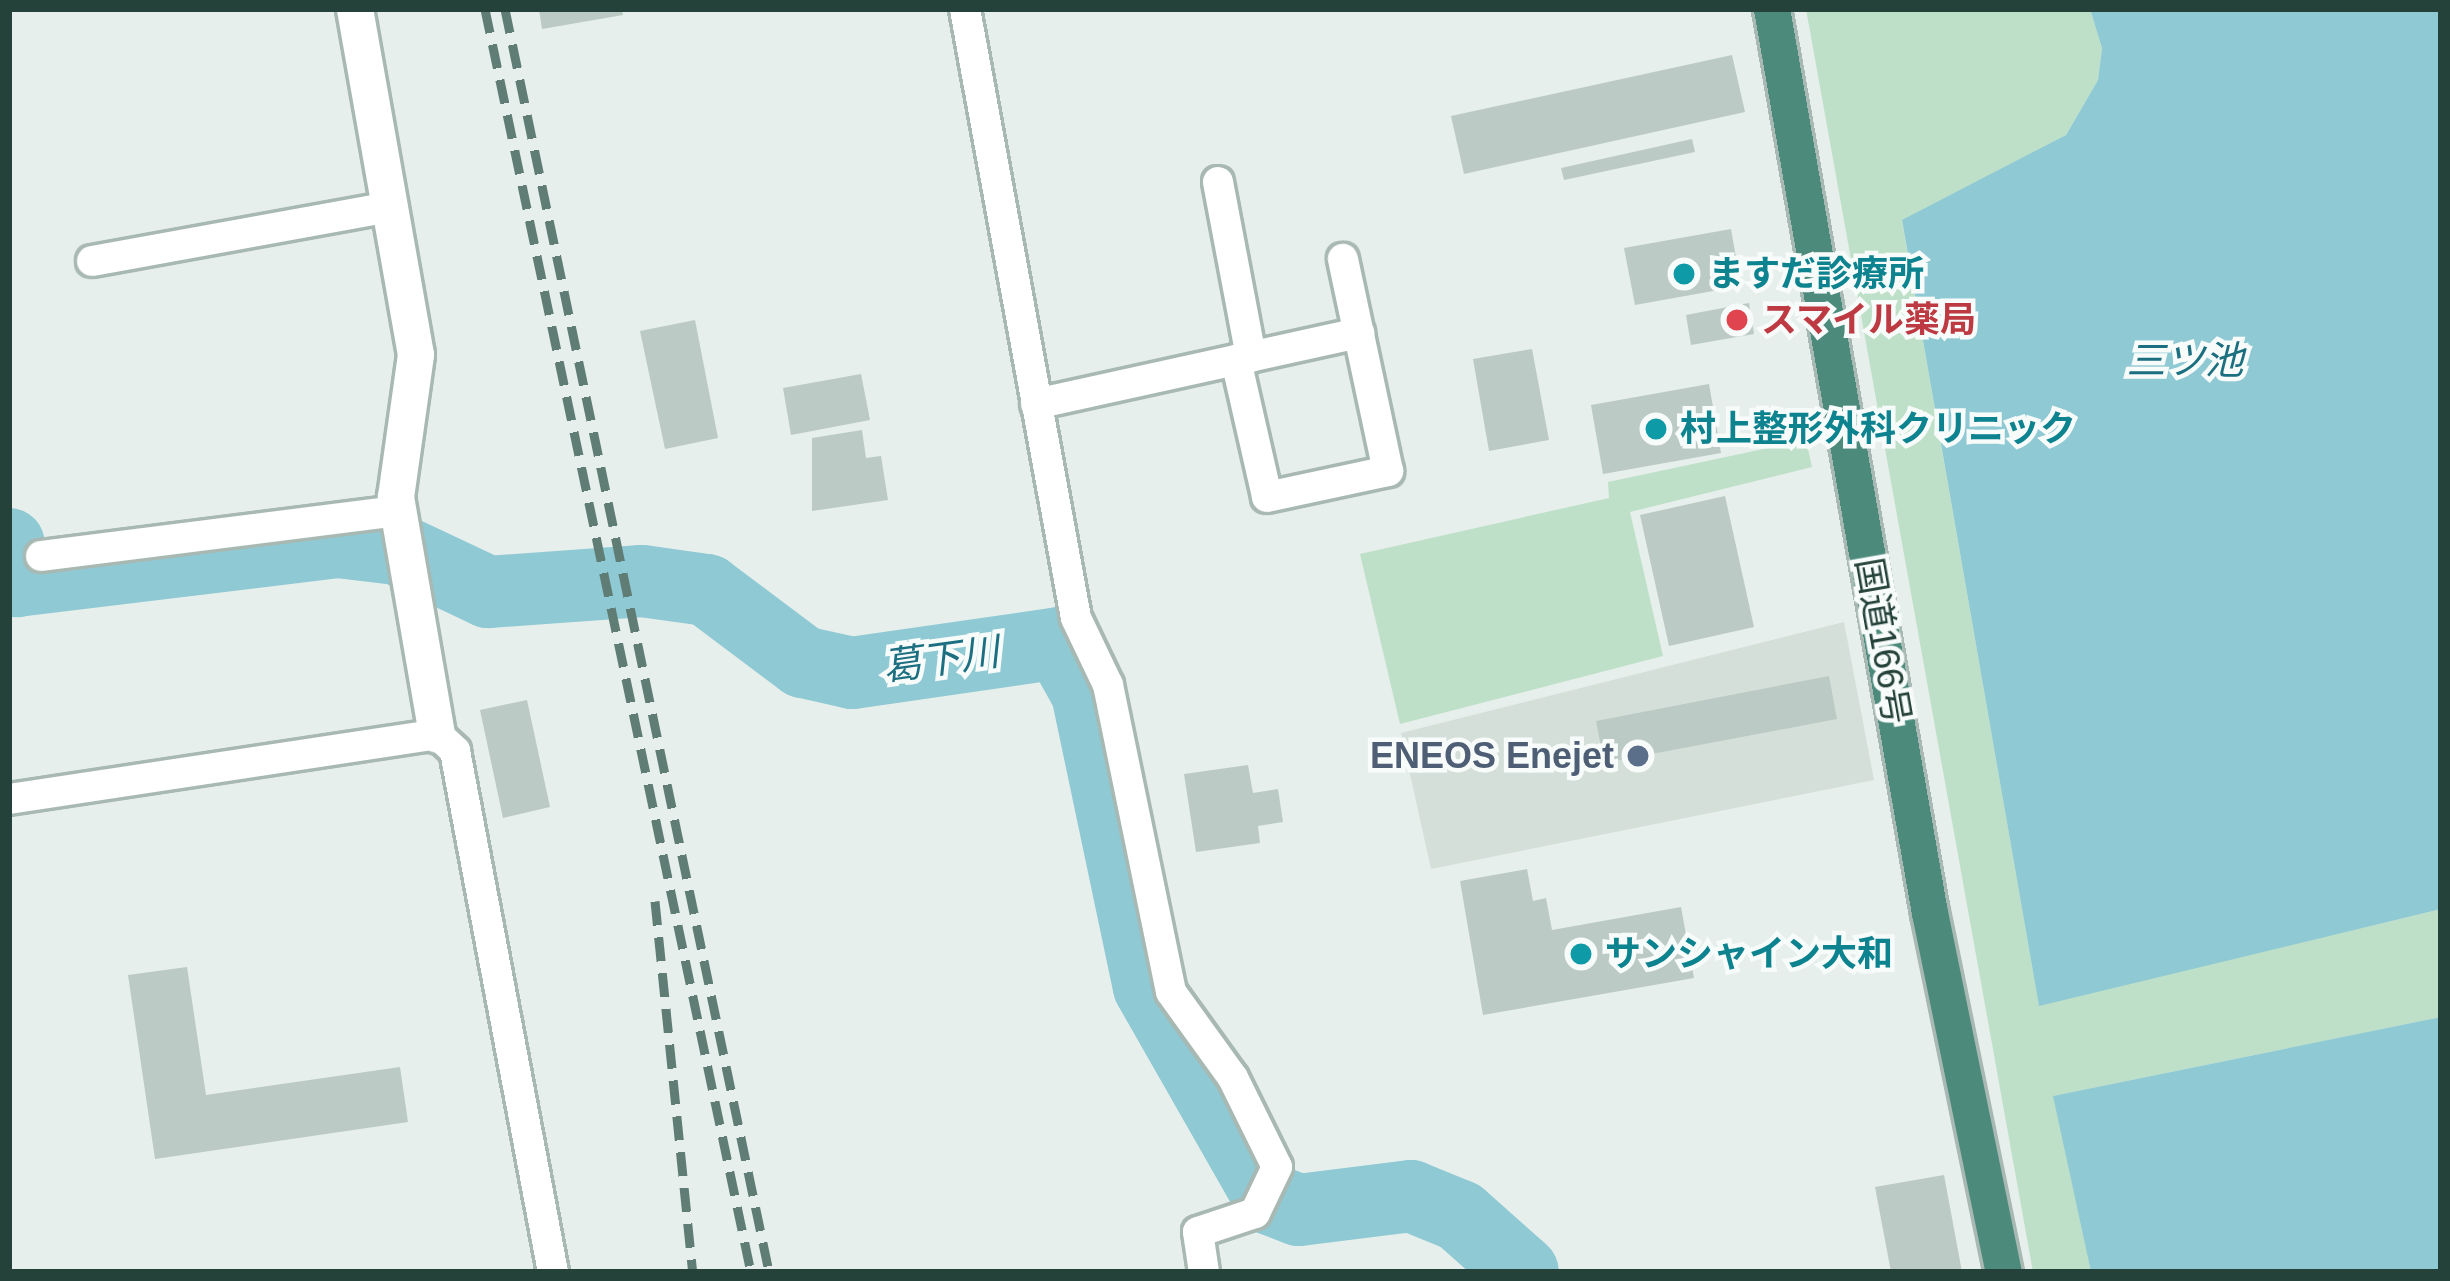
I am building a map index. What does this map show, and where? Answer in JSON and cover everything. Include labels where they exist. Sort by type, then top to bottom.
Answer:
[{"type":"highway","name":"国道166号","points":[[1772,9],[1930,913],[2004,1272]]},
{"type":"street","points":[[355,9],[416,355],[398,511],[437,734],[454,751],[553,1272]]},
{"type":"street","points":[[965,9],[1076,618],[1108,685],[1171,992],[1233,1078],[1276,1168],[1255,1213],[1198,1232],[1204,1272]]},
{"type":"street","points":[[1218,182],[1267,496],[1388,471],[1343,259]]},
{"type":"street","points":[[92,261],[390,207]]},
{"type":"street","points":[[1036,404],[1359,333]]},
{"type":"street","points":[[41,556],[398,511]]},
{"type":"street","points":[[9,799],[437,734]]},
{"type":"shaded area","name":"ENEOS Enejet","points":[[1844,622],[1874,780],[1431,869],[1401,733]]},
{"type":"green space","points":[[1806,9],[2090,9],[2102,48],[2098,80],[2066,135],[1902,221],[2039,1005],[2441,909],[2441,1017],[2054,1096],[2091,1272],[2033,1272]]},
{"type":"green space","points":[[1806,440],[1812,467],[1630,512],[1663,656],[1400,724],[1360,554],[1609,498],[1608,482]]},
{"type":"water","name":"三ツ池","points":[[2090,9],[2441,9],[2441,909],[2039,1006],[1902,220],[2066,135],[2098,80],[2102,48]]},
{"type":"water","points":[[2441,1017],[2441,1272],[2091,1272],[2053,1096]]},
{"type":"building","points":[[539,9],[622,9],[623,15],[542,29]]},
{"type":"building","points":[[1732,55],[1745,112],[1464,174],[1451,116]]},
{"type":"building","points":[[1692,139],[1695,152],[1564,180],[1561,168]]},
{"type":"building","name":"ますだ診療所","points":[[1731,229],[1741,286],[1635,305],[1624,248]]},
{"type":"building","points":[[1749,303],[1754,334],[1691,345],[1686,315]]},
{"type":"building","points":[[695,320],[718,438],[665,449],[640,331]]},
{"type":"building","points":[[1532,349],[1549,440],[1489,451],[1473,359]]},
{"type":"building","points":[[861,374],[870,420],[791,435],[783,388]]},
{"type":"building","name":"村上整形外科クリニック","points":[[1709,384],[1721,453],[1603,474],[1591,405]]},
{"type":"building","points":[[862,430],[866,458],[881,456],[888,500],[812,511],[812,438]]},
{"type":"building","points":[[1725,496],[1754,627],[1669,646],[1640,515]]},
{"type":"building","points":[[1829,676],[1837,719],[1604,763],[1596,721]]},
{"type":"building","points":[[527,700],[550,807],[503,818],[480,710]]},
{"type":"building","points":[[1248,765],[1253,793],[1278,789],[1283,822],[1258,826],[1260,843],[1196,852],[1184,774]]},
{"type":"building","name":"サンシャイン大和","points":[[1527,869],[1533,901],[1546,898],[1552,930],[1681,907],[1694,978],[1483,1015],[1460,881]]},
{"type":"building","points":[[187,967],[206,1095],[400,1067],[408,1122],[155,1159],[128,975]]},
{"type":"building","points":[[1944,1175],[1962,1272],[1891,1272],[1875,1187]]},
{"type":"waterway","name":"葛下川","points":[[9,544],[16,581],[338,542],[397,549],[488,592],[642,581],[707,590],[803,662],[852,673],[1059,643],[1087,693],[1149,987],[1270,1199],[1299,1210],[1411,1196],[1460,1216],[1523,1272]]},
{"type":"railway","points":[[485,9],[751,1272]]},
{"type":"railway","points":[[505,9],[769,1272]]},
{"type":"railway","points":[[655,901],[693,1272]]},
{"type":"place","name":"ますだ診療所","points":[[1684,274]]},
{"type":"place","name":"スマイル薬局","points":[[1737,320]]},
{"type":"place","name":"村上整形外科クリニック","points":[[1656,429]]},
{"type":"place","name":"ENEOS Enejet","points":[[1638,756]]},
{"type":"place","name":"サンシャイン大和","points":[[1581,954]]}]
